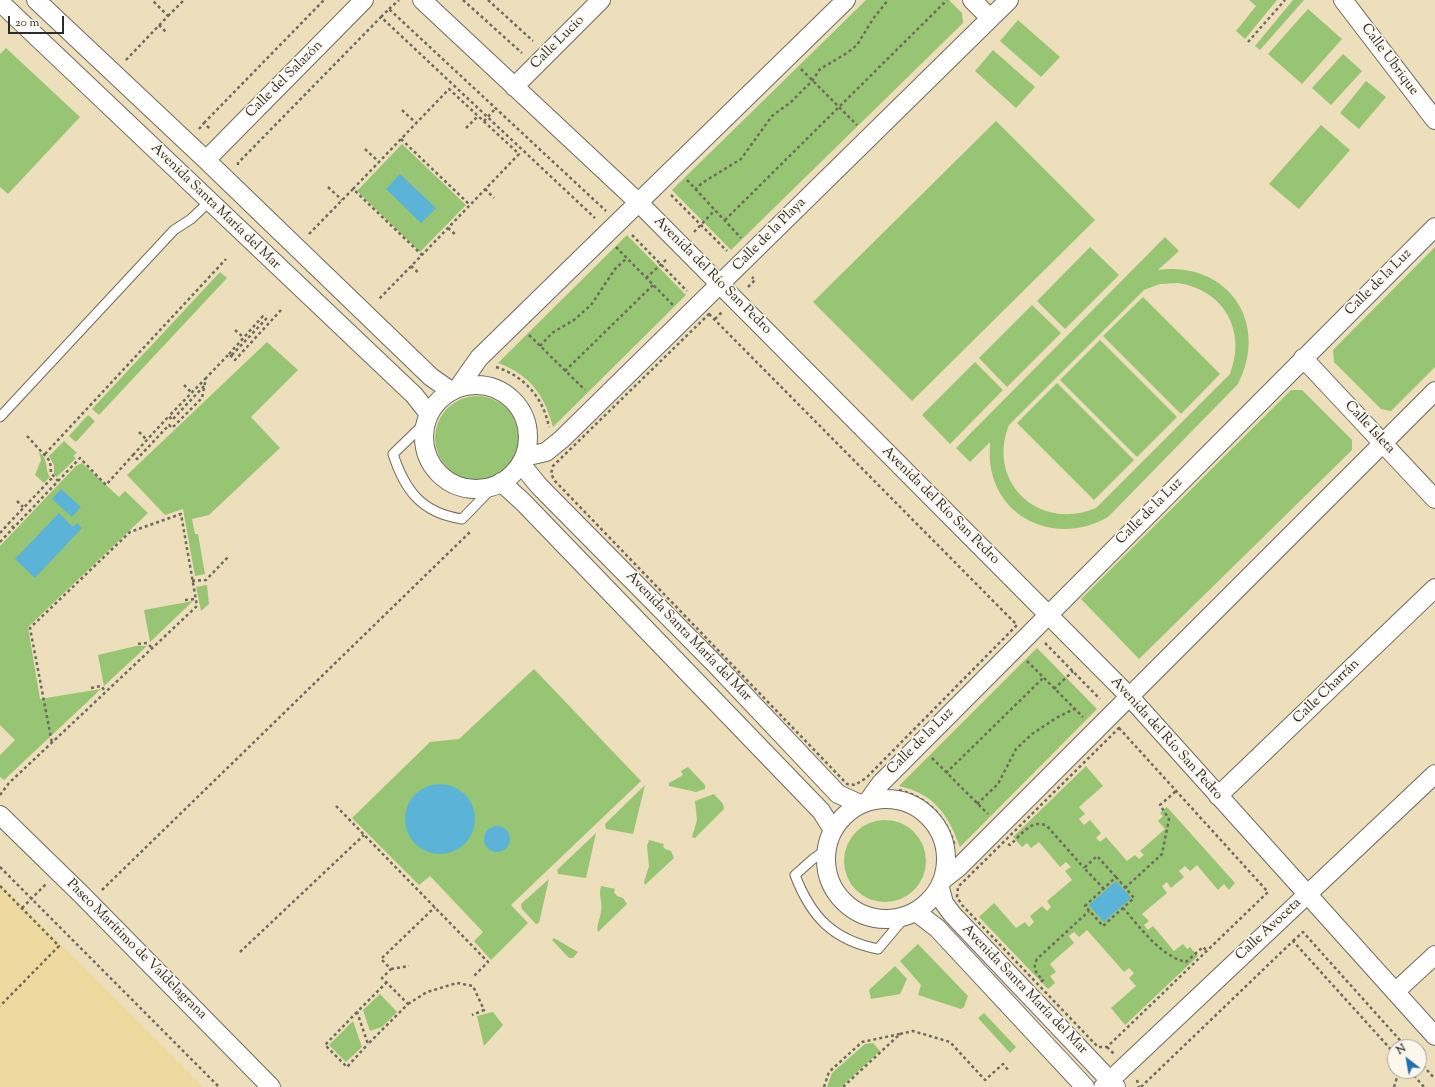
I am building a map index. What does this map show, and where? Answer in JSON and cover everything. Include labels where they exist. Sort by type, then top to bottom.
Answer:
[{"type":"street","name":"Avenida Santa María del Mar","points":[[36,0],[206,160],[431,377],[454,390]]},
{"type":"street","name":"Calle del Salazón","points":[[206,160],[364,0]]},
{"type":"street","name":"Avenida del Río San Pedro","points":[[422,0],[639,204],[721,284],[1129,696],[1435,1036]]},
{"type":"street","name":"Calle Lucio","points":[[514,87],[602,0]]},
{"type":"street","points":[[454,390],[472,385],[488,386],[502,391],[514,400],[523,412],[528,427],[528,442],[523,460],[512,474],[498,484],[480,489],[466,488],[452,483],[441,475],[432,464],[426,451],[424,437],[428,418],[438,401],[454,390],[479,358],[639,204],[846,0]]},
{"type":"street","points":[[972,0],[997,7]]},
{"type":"street","name":"Calle Ubrique","points":[[1343,0],[1435,120]]},
{"type":"street","name":"Avenida Santa María del Mar","points":[[0,2],[414,395],[428,418]]},
{"type":"street","name":"Calle de la Playa","points":[[523,460],[566,444],[690,323],[721,284],[997,7]]},
{"type":"street","name":"Calle de la Luz","points":[[864,802],[881,783],[1303,358],[1435,227]]},
{"type":"street","name":"Calle Isleta","points":[[1303,358],[1435,499]]},
{"type":"street","points":[[942,883],[947,860],[945,841],[936,824],[923,810],[906,801],[887,798],[864,802],[844,815],[833,830],[826,850],[826,871],[834,890],[847,906],[865,916],[886,920],[911,914],[930,901],[942,883],[1435,391]]},
{"type":"street","name":"Avenida Santa María del Mar","points":[[523,460],[539,486],[715,664],[843,789],[864,802]]},
{"type":"street","name":"Avenida Santa María del Mar","points":[[498,484],[523,502],[821,811],[833,830]]},
{"type":"street","name":"Calle Charrán","points":[[1218,796],[1435,588]]},
{"type":"street","name":"Calle Avoceta","points":[[1109,1085],[1435,774]]},
{"type":"street","name":"Paseo Marítimo de Valdelagrana","points":[[0,815],[87,900],[271,1087]]},
{"type":"street","name":"Paseo Marítimo de Valdelagrana","points":[[0,830],[254,1087]]},
{"type":"street","name":"Avenida Santa María del Mar","points":[[942,883],[944,903],[952,914],[1109,1085]]},
{"type":"street","name":"Avenida Santa María del Mar","points":[[911,914],[937,928],[1084,1087]]},
{"type":"street","points":[[1395,992],[1435,955]]},
{"type":"lane","points":[[0,417],[174,230],[191,219],[209,202]]},
{"type":"lane","points":[[428,418],[393,454],[404,482],[415,497],[430,510],[462,520],[498,484]]},
{"type":"lane","points":[[826,850],[795,875],[801,890],[812,909],[826,925],[839,936],[862,946],[878,949],[911,914]]},
{"type":"path","points":[[152,0],[168,16]]},
{"type":"path","points":[[123,63],[184,0]]},
{"type":"path","points":[[204,124],[324,0]]},
{"type":"path","points":[[239,168],[238,163],[399,0]]},
{"type":"path","points":[[463,0],[523,54],[527,50]]},
{"type":"path","points":[[488,0],[534,42],[531,46]]},
{"type":"path","points":[[695,190],[702,183],[741,159],[766,122],[791,102],[812,81],[820,69],[847,53],[857,45],[872,19],[888,0]]},
{"type":"path","points":[[725,220],[947,0]]},
{"type":"path","points":[[1248,42],[1285,0]]},
{"type":"path","points":[[381,17],[597,220],[606,211],[389,9]]},
{"type":"path","points":[[159,25],[167,33]]},
{"type":"path","points":[[796,64],[859,127]]},
{"type":"path","points":[[306,237],[449,89],[519,154],[375,304]]},
{"type":"path","points":[[484,121],[496,108]]},
{"type":"path","points":[[402,110],[416,123]]},
{"type":"path","points":[[466,128],[478,116]]},
{"type":"path","points":[[401,139],[435,174],[470,205]]},
{"type":"path","points":[[365,149],[379,162]]},
{"type":"path","points":[[682,176],[744,240],[739,244]]},
{"type":"path","points":[[328,187],[342,200]]},
{"type":"path","points":[[353,189],[422,256]]},
{"type":"path","points":[[485,189],[494,198]]},
{"type":"path","points":[[667,191],[729,254]]},
{"type":"path","points":[[448,228],[457,236]]},
{"type":"path","points":[[627,230],[691,294]]},
{"type":"path","points":[[613,244],[690,323]]},
{"type":"path","points":[[540,346],[552,333],[574,320],[591,305],[615,269],[627,258]]},
{"type":"path","points":[[45,454],[226,259]]},
{"type":"path","points":[[411,266],[420,274]]},
{"type":"path","points":[[566,371],[653,285]]},
{"type":"path","points":[[230,355],[235,360],[281,310]]},
{"type":"path","points":[[709,314],[1017,625],[866,778],[855,785],[843,789],[555,482],[551,474],[553,466],[566,444],[690,323],[709,314]]},
{"type":"path","points":[[0,542],[80,458],[106,485],[191,392],[230,355],[266,319],[263,316],[243,337],[230,355]]},
{"type":"path","points":[[235,330],[243,337]]},
{"type":"path","points":[[526,332],[588,393]]},
{"type":"path","points":[[496,361],[492,366],[509,372],[523,381],[534,391],[543,407],[550,432],[553,431],[566,444]]},
{"type":"path","points":[[133,455],[137,459],[168,425],[172,428],[202,398],[206,378]]},
{"type":"path","points":[[184,385],[191,392]]},
{"type":"path","points":[[169,416],[172,420],[204,385]]},
{"type":"path","points":[[139,432],[147,440]]},
{"type":"path","points":[[27,436],[50,461],[53,477],[58,481]]},
{"type":"path","points":[[0,533],[53,477]]},
{"type":"path","points":[[17,501],[23,507]]},
{"type":"path","points":[[99,896],[108,884],[480,522],[468,513]]},
{"type":"path","points":[[0,795],[9,784],[197,606],[181,514],[130,532],[30,628],[52,743]]},
{"type":"path","points":[[9,523],[14,528]]},
{"type":"path","points":[[192,581],[206,580],[229,556]]},
{"type":"path","points":[[185,600],[195,599]]},
{"type":"path","points":[[1042,640],[1105,704]]},
{"type":"path","points":[[138,644],[147,643],[152,648]]},
{"type":"path","points":[[1024,658],[1087,722]]},
{"type":"path","points":[[1054,689],[1072,671]]},
{"type":"path","points":[[946,773],[1044,678]]},
{"type":"path","points":[[91,688],[101,686],[106,692]]},
{"type":"path","points":[[978,804],[998,784],[1016,749],[1032,734],[1056,718],[1074,709]]},
{"type":"path","points":[[1119,728],[1268,892],[1107,1047],[1098,1047],[1090,1042],[962,905],[957,897],[958,887],[1005,841],[1119,728]]},
{"type":"path","points":[[927,754],[992,818]]},
{"type":"path","points":[[892,788],[908,792],[922,799],[935,810],[945,821],[952,836],[957,853]]},
{"type":"path","points":[[1125,888],[1162,854],[1169,819],[1160,805],[1176,791]]},
{"type":"path","points":[[336,806],[488,962],[473,977]]},
{"type":"path","points":[[1005,841],[1010,845],[1033,824],[1040,822],[1048,826],[1104,889]]},
{"type":"path","points":[[240,952],[364,835]]},
{"type":"path","points":[[1084,868],[1097,856],[1116,877],[1134,898],[1103,926],[1085,906],[1116,877]]},
{"type":"path","points":[[0,867],[219,1087]]},
{"type":"path","points":[[0,886],[59,946],[0,1006]]},
{"type":"path","points":[[22,908],[44,887]]},
{"type":"path","points":[[391,969],[381,959],[435,907]]},
{"type":"path","points":[[1123,908],[1161,949],[1180,960],[1186,962],[1203,947],[1207,951]]},
{"type":"path","points":[[1038,985],[1044,980],[1036,972],[1034,965],[1037,959],[1089,911]]},
{"type":"path","points":[[1141,1087],[1303,932],[1399,1039]]},
{"type":"path","points":[[1293,941],[1387,1045]]},
{"type":"path","points":[[408,1004],[382,978],[391,969],[409,966]]},
{"type":"path","points":[[387,982],[325,1045],[347,1067],[408,1004],[427,992],[458,983],[473,986],[484,1010],[472,1015]]},
{"type":"path","points":[[357,1012],[368,1044]]},
{"type":"path","points":[[824,1087],[829,1072],[862,1042],[913,1031],[950,1042],[985,1080],[1003,1064],[1009,1071]]},
{"type":"path","points":[[843,1087],[900,1034]]},
{"type":"path","points":[[1427,1070],[1435,1079]]},
{"type":"path","points":[[1417,1079],[1424,1087]]},
{"type":"green space","points":[[866,0],[949,0],[962,13],[963,23],[731,250],[672,190]]},
{"type":"green space","points":[[1249,0],[1277,0],[1245,39],[1236,31],[1256,6]]},
{"type":"green space","points":[[1293,0],[1304,0],[1260,50],[1255,46]]},
{"type":"green space","points":[[1308,9],[1342,39],[1302,84],[1268,54]]},
{"type":"green space","points":[[1018,20],[1060,57],[1041,77],[1000,41]]},
{"type":"green space","points":[[6,48],[80,117],[8,194],[0,187],[0,54]]},
{"type":"green space","points":[[993,50],[1035,87],[1016,108],[975,71]]},
{"type":"green space","points":[[1343,54],[1362,71],[1331,105],[1312,88]]},
{"type":"green space","points":[[1366,81],[1386,97],[1359,129],[1340,113]]},
{"type":"green space","points":[[996,121],[1095,220],[912,401],[813,302]]},
{"type":"green space","points":[[1321,125],[1350,150],[1299,209],[1269,184]]},
{"type":"green space","points":[[402,144],[466,205],[420,252],[357,191]]},
{"type":"green space","points":[[627,235],[686,295],[553,427],[545,405],[534,387],[519,373],[498,363]]},
{"type":"green space","points":[[1165,237],[1179,251],[1158,270],[1183,270],[1204,275],[1222,286],[1236,300],[1245,318],[1249,339],[1247,361],[1238,384],[1108,517],[1090,525],[1072,529],[1054,528],[1036,524],[1007,504],[997,488],[990,466],[990,442],[970,462],[956,448]],"holes":[[[1178,283],[1194,287],[1208,294],[1228,315],[1233,328],[1236,343],[1235,358],[1230,374],[1096,508],[1075,514],[1055,513],[1037,507],[1022,497],[1011,483],[1005,465],[1004,446],[1009,425],[1144,290],[1160,284]]]},
{"type":"green space","points":[[1090,247],[1119,275],[1065,329],[1037,301]]},
{"type":"green space","points":[[1435,247],[1435,367],[1391,411],[1381,409],[1334,362],[1333,350]]},
{"type":"green space","points":[[220,272],[227,278],[99,415],[92,409]]},
{"type":"green space","points":[[1143,297],[1220,374],[1181,414],[1103,336]]},
{"type":"green space","points":[[1032,305],[1061,333],[1007,387],[979,358]]},
{"type":"green space","points":[[1100,340],[1177,417],[1137,457],[1060,380]]},
{"type":"green space","points":[[267,342],[298,370],[251,417],[280,448],[209,515],[192,519],[195,534],[198,534],[205,574],[195,576],[183,509],[165,515],[127,475]]},
{"type":"green space","points":[[975,362],[1003,390],[950,444],[922,415]]},
{"type":"green space","points":[[1057,383],[1134,460],[1094,500],[1017,423]]},
{"type":"green space","points":[[1291,390],[1302,390],[1352,440],[1352,450],[1139,659],[1081,599]]},
{"type":"green space","points":[[477,396],[493,399],[507,408],[516,422],[519,438],[516,454],[507,468],[493,477],[477,480],[461,477],[447,468],[438,454],[435,438],[438,422],[447,408],[461,399]]},
{"type":"green space","points":[[88,415],[95,421],[76,442],[69,436]]},
{"type":"green space","points":[[64,441],[77,453],[73,456],[76,458],[57,477],[54,475],[54,465],[49,456]]},
{"type":"green space","points":[[39,452],[45,458],[47,471],[50,477],[44,483],[35,475],[41,460]]},
{"type":"green space","points":[[82,463],[119,497],[125,491],[148,513],[28,627],[40,699],[101,689],[4,780],[0,777],[0,755],[15,740],[0,725],[0,546],[76,466]]},
{"type":"green space","points":[[207,585],[209,604],[201,611],[196,587]]},
{"type":"green space","points":[[193,601],[150,642],[144,610]]},
{"type":"green space","points":[[136,646],[147,646],[104,686],[98,655]]},
{"type":"green space","points":[[1037,648],[1097,709],[960,847],[945,815],[931,800],[922,794],[899,786]]},
{"type":"green space","points":[[534,669],[641,781],[511,905],[528,923],[491,960],[474,941],[483,932],[430,876],[419,885],[352,818],[430,742],[459,739]]},
{"type":"green space","points":[[1086,766],[1103,786],[1079,807],[1085,814],[1079,819],[1084,825],[1090,820],[1101,833],[1096,838],[1100,842],[1106,837],[1127,861],[1135,855],[1139,859],[1144,855],[1140,851],[1165,829],[1158,821],[1163,816],[1160,813],[1167,807],[1235,883],[1229,890],[1224,884],[1218,890],[1197,865],[1190,871],[1185,866],[1179,871],[1184,877],[1171,888],[1167,882],[1162,886],[1167,893],[1142,914],[1149,921],[1144,925],[1148,930],[1153,926],[1174,951],[1183,944],[1187,949],[1190,947],[1198,956],[1125,1025],[1111,1008],[1136,986],[1129,978],[1134,973],[1129,968],[1124,972],[1087,930],[1079,937],[1074,932],[1069,936],[1074,943],[1050,964],[1056,972],[1050,976],[1055,983],[1048,989],[979,917],[994,903],[1016,928],[1025,922],[1029,927],[1034,922],[1030,916],[1042,906],[1047,911],[1051,907],[1047,901],[1072,880],[1065,871],[1071,867],[1066,862],[1060,867],[1039,842],[1031,848],[1027,843],[1022,847],[1013,837]]},
{"type":"green space","points":[[688,767],[705,785],[705,789],[696,792],[669,786],[669,783],[683,775],[681,771]]},
{"type":"green space","points":[[645,785],[633,834],[606,829],[605,824]]},
{"type":"green space","points":[[714,794],[723,804],[724,809],[695,838],[692,837],[697,820],[695,801]]},
{"type":"green space","points":[[885,820],[901,823],[914,832],[923,845],[926,861],[923,877],[914,890],[901,899],[885,902],[869,899],[856,890],[847,877],[844,861],[847,845],[856,832],[869,823]]},
{"type":"green space","points":[[596,833],[586,878],[558,874],[557,870]]},
{"type":"green space","points":[[649,840],[664,844],[663,846],[665,849],[671,851],[674,858],[645,885],[644,882],[649,866],[647,846]]},
{"type":"green space","points":[[549,879],[539,923],[536,924],[522,909],[521,904]]},
{"type":"green space","points":[[601,886],[615,889],[614,892],[617,896],[623,898],[627,904],[598,932],[598,925],[601,915]]},
{"type":"green space","points":[[554,938],[578,952],[573,958],[569,958],[552,940]]},
{"type":"green space","points":[[918,944],[968,996],[964,1007],[961,1009],[918,995],[921,985],[900,961]]},
{"type":"green space","points":[[895,966],[907,979],[900,994],[871,999],[869,990]]},
{"type":"green space","points":[[380,994],[397,1012],[382,1027],[370,1031],[363,1010]]},
{"type":"green space","points":[[493,1012],[503,1025],[484,1046],[477,1016]]},
{"type":"green space","points":[[984,1013],[1016,1047],[1010,1053],[978,1018]]},
{"type":"green space","points":[[353,1021],[362,1047],[346,1062],[329,1045]]},
{"type":"green space","points":[[873,1043],[880,1051],[841,1087],[827,1087],[832,1073],[865,1044]]},
{"type":"sand","points":[[0,883],[203,1087],[0,1087]]},
{"type":"water","points":[[400,174],[436,208],[421,223],[386,189]]},
{"type":"water","points":[[61,489],[81,507],[72,517],[52,499]]},
{"type":"water","points":[[59,513],[73,527],[77,523],[82,528],[35,578],[15,559]]},
{"type":"water","points":[[433,784],[447,784],[460,790],[469,799],[475,812],[473,832],[465,844],[447,854],[433,854],[420,848],[411,839],[405,826],[405,812],[411,799],[420,790]]},
{"type":"water","points":[[497,826],[506,830],[510,839],[506,848],[497,852],[488,848],[484,839],[488,830]]},
{"type":"water","points":[[1116,881],[1131,898],[1104,922],[1089,905]]}]
